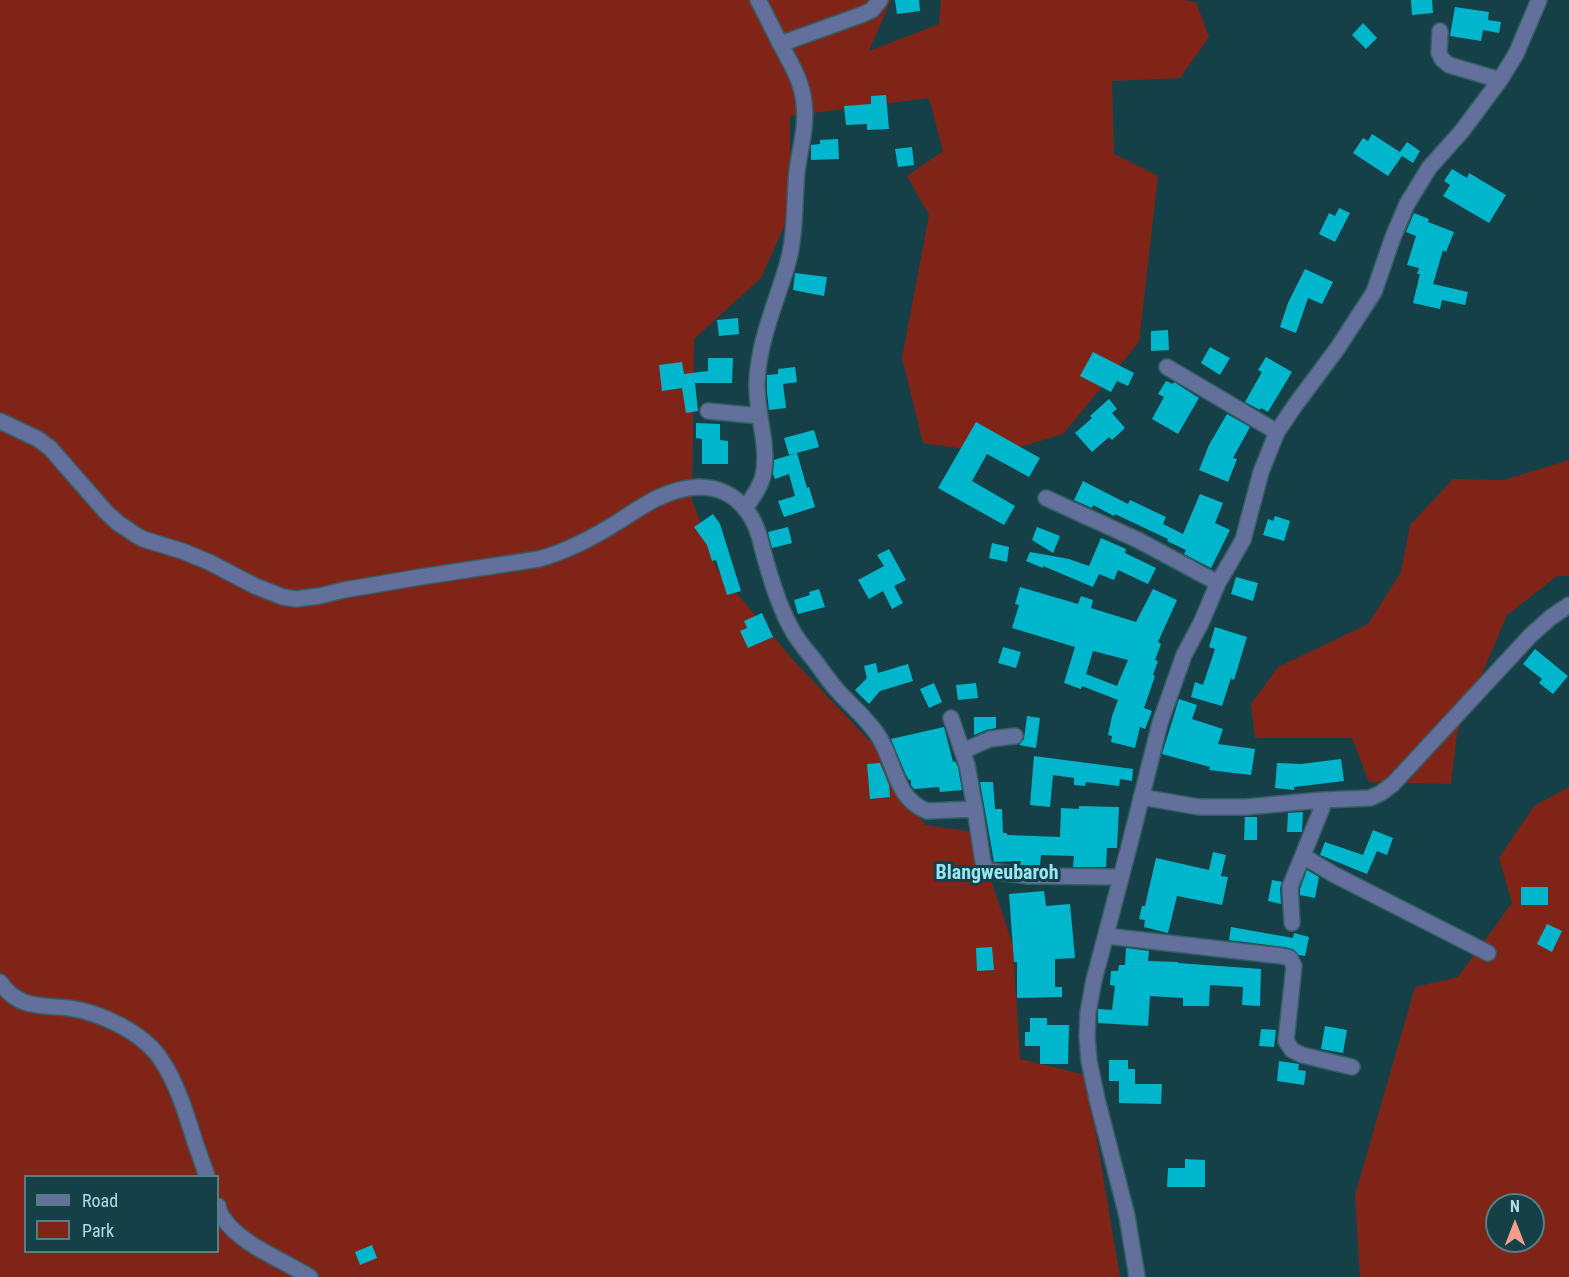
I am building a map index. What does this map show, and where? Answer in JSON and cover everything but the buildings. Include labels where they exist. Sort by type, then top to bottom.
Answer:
[{"type":"street","points":[[745,508],[763,476],[764,454],[757,383],[758,365],[790,249],[806,118],[801,84],[758,0]]},
{"type":"street","points":[[780,44],[861,15],[872,10],[880,0]]},
{"type":"street","points":[[1137,1277],[1127,1216],[1089,1061],[1087,1036],[1088,1012],[1094,980],[1160,723],[1184,655],[1218,583],[1243,540],[1260,472],[1277,432],[1337,349],[1374,292],[1407,204],[1429,168],[1462,131],[1500,80],[1516,54],[1539,0]]},
{"type":"street","points":[[1440,31],[1439,53],[1449,65],[1500,80]]},
{"type":"street","points":[[1167,367],[1277,432]]},
{"type":"street","points":[[708,411],[760,416]]},
{"type":"street","points":[[0,421],[38,439],[50,448],[106,512],[136,535],[220,567],[267,592],[296,599],[420,577],[524,562],[547,556],[584,541],[658,497],[678,490],[698,487],[715,488],[730,495],[745,508],[756,527],[776,596],[792,630],[836,689],[877,733],[885,746],[899,785],[908,799],[927,811],[975,809]]},
{"type":"street","points":[[1046,498],[1138,540],[1218,583]]},
{"type":"street","points":[[1141,797],[1199,807],[1246,807],[1370,798],[1393,784],[1530,636],[1569,604]]},
{"type":"street","points":[[951,718],[967,765],[983,862],[989,871],[1028,876],[1121,878]]},
{"type":"street","points":[[963,752],[990,739],[1015,736]]},
{"type":"street","points":[[1292,923],[1290,887],[1322,808],[1322,800]]},
{"type":"street","points":[[1303,856],[1333,874],[1488,953]]},
{"type":"street","points":[[1106,936],[1290,958],[1294,966],[1286,1041],[1292,1050],[1302,1055],[1352,1067]]},
{"type":"street","points":[[0,982],[15,999],[33,1005],[86,1012],[117,1024],[146,1044],[159,1057],[176,1087],[207,1175]]},
{"type":"street","points":[[219,1208],[224,1220],[236,1233],[310,1277]]},
{"type":"green space","points":[[0,0],[891,0],[869,51],[939,24],[941,0],[1183,0],[1196,2],[1209,37],[1180,78],[1112,81],[1114,154],[1158,176],[1139,342],[1063,434],[998,454],[923,443],[902,358],[929,215],[907,176],[943,151],[929,98],[790,116],[790,213],[761,278],[694,339],[692,500],[717,570],[795,662],[884,756],[925,825],[975,832],[1013,946],[1020,1059],[1086,1075],[1120,1277],[0,1277]]},
{"type":"green space","points":[[1569,460],[1569,576],[1557,576],[1507,615],[1457,733],[1451,784],[1369,782],[1352,738],[1255,738],[1251,704],[1278,667],[1368,624],[1401,572],[1410,525],[1453,479],[1504,480]]},
{"type":"green space","points":[[1569,787],[1569,1277],[1360,1277],[1355,1195],[1415,987],[1458,977],[1512,903],[1499,858],[1534,806]]},
{"type":"district","name":"Blangweubaroh","points":[[997,874]]}]
